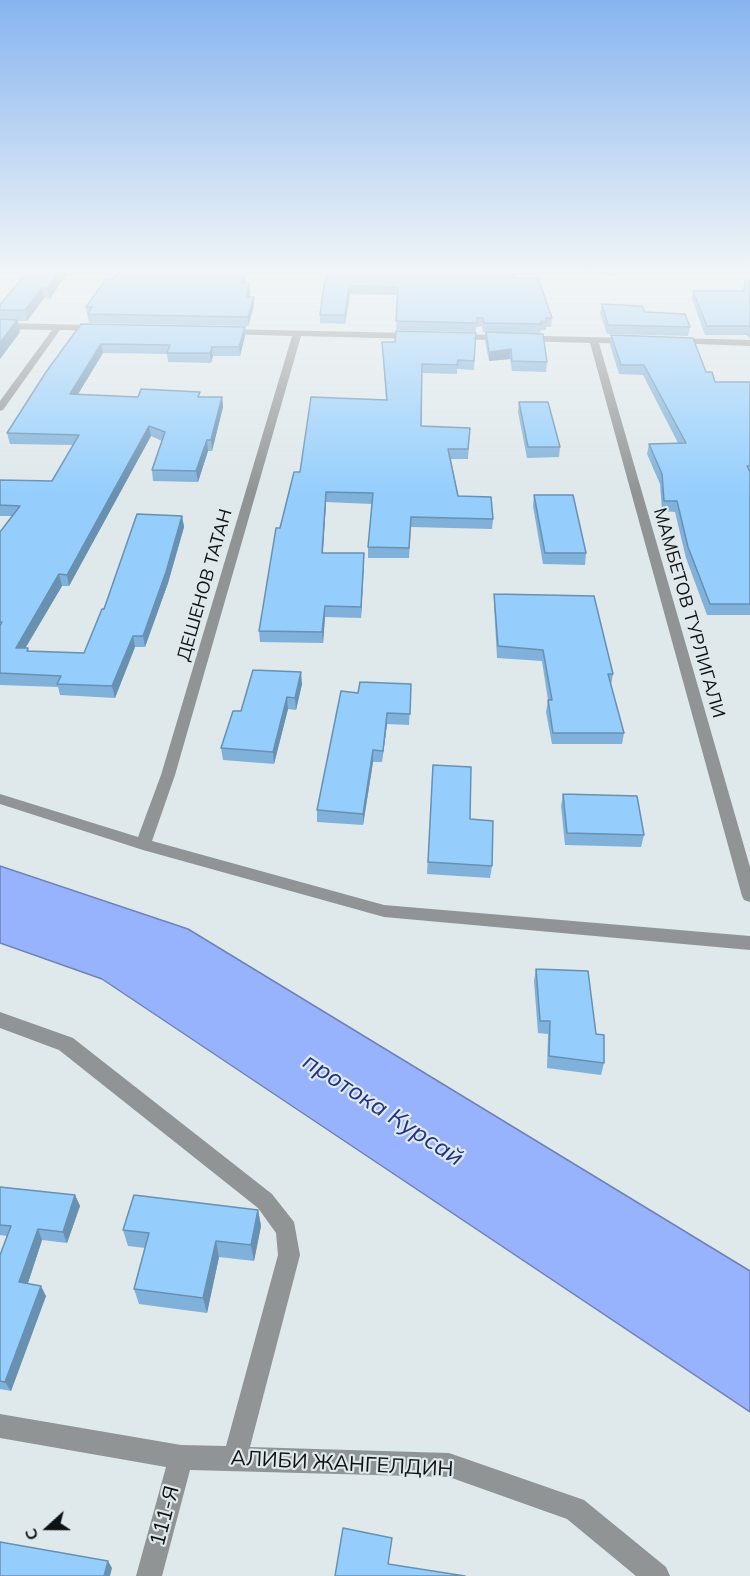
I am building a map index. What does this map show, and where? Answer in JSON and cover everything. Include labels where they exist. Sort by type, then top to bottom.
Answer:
[{"type":"street","points":[[0,408],[45,345]]},
{"type":"street","name":"ДЕШЕНОВ ТАТАН","points":[[143,844],[168,774],[294,345]]},
{"type":"street","name":"МАМБЕТОВ ТУРЛИГАЛИ","points":[[595,345],[750,896]]},
{"type":"street","points":[[0,799],[143,844],[384,911],[750,943]]},
{"type":"street","points":[[0,1020],[66,1044],[265,1201],[286,1229],[289,1255],[235,1458]]},
{"type":"street","name":"АЛИБИ ЖАНГЕЛДИН","points":[[0,1426],[181,1457],[449,1465],[575,1509],[657,1576]]},
{"type":"street","name":"111-Я","points":[[149,1576],[181,1457]]},
{"type":"water","name":"протока Курсай","points":[[0,866],[188,929],[750,1271],[750,1412],[102,979],[0,943]]},
{"type":"building","points":[[66,345],[101,345],[70,394],[138,397],[141,389],[200,392],[198,397],[222,397],[211,440],[207,440],[196,471],[152,470],[165,432],[149,426],[67,575],[59,574],[16,648],[28,648],[27,651],[84,653],[102,609],[104,609],[137,514],[182,516],[166,572],[143,636],[133,636],[112,686],[57,684],[61,676],[0,673],[0,626],[2,622],[0,622],[0,532],[20,506],[0,505],[0,480],[52,481],[79,435],[7,433]]},
{"type":"building","points":[[139,345],[240,345],[239,347],[212,347],[210,353],[167,353],[170,345]]},
{"type":"building","points":[[382,345],[475,345],[474,361],[458,360],[457,365],[422,364],[421,426],[470,428],[468,449],[448,449],[458,496],[491,497],[493,519],[411,517],[409,548],[368,547],[373,493],[326,492],[322,553],[364,553],[361,607],[325,606],[322,632],[259,631],[276,528],[280,528],[294,472],[300,472],[311,397],[387,400]]},
{"type":"building","points":[[488,345],[545,345],[547,362],[512,361],[511,349],[489,352]]},
{"type":"building","points":[[614,345],[696,345],[706,372],[712,372],[715,382],[750,382],[750,466],[747,466],[750,472],[750,604],[710,604],[688,547],[677,501],[664,501],[662,474],[649,444],[686,443],[644,365],[621,365]]},
{"type":"building","points":[[519,402],[548,402],[560,447],[528,447]]},
{"type":"building","points":[[534,495],[573,495],[586,553],[545,553]]},
{"type":"building","points":[[494,594],[594,596],[613,674],[608,674],[624,733],[553,733],[548,700],[552,700],[543,650],[498,646]]},
{"type":"building","points":[[253,670],[301,672],[295,698],[287,697],[273,752],[221,748],[233,711],[241,711]]},
{"type":"building","points":[[360,682],[411,684],[410,714],[387,713],[383,751],[373,750],[363,814],[317,810],[341,691],[358,693]]},
{"type":"building","points":[[433,765],[471,767],[470,819],[493,821],[492,866],[428,862]]},
{"type":"building","points":[[563,794],[637,796],[644,835],[567,833]]},
{"type":"building","points":[[536,969],[588,971],[596,1034],[604,1035],[604,1063],[549,1056],[550,1021],[540,1021]]},
{"type":"building","points":[[0,1187],[75,1195],[63,1232],[38,1229],[19,1282],[41,1286],[5,1382],[0,1381],[0,1255],[11,1226],[0,1225]]},
{"type":"building","points":[[134,1195],[258,1210],[251,1245],[216,1241],[203,1298],[134,1289],[149,1233],[123,1230]]},
{"type":"building","points":[[343,1528],[392,1538],[388,1564],[465,1576],[335,1576]]},
{"type":"building","points":[[0,1542],[108,1561],[104,1576],[0,1576]]}]
